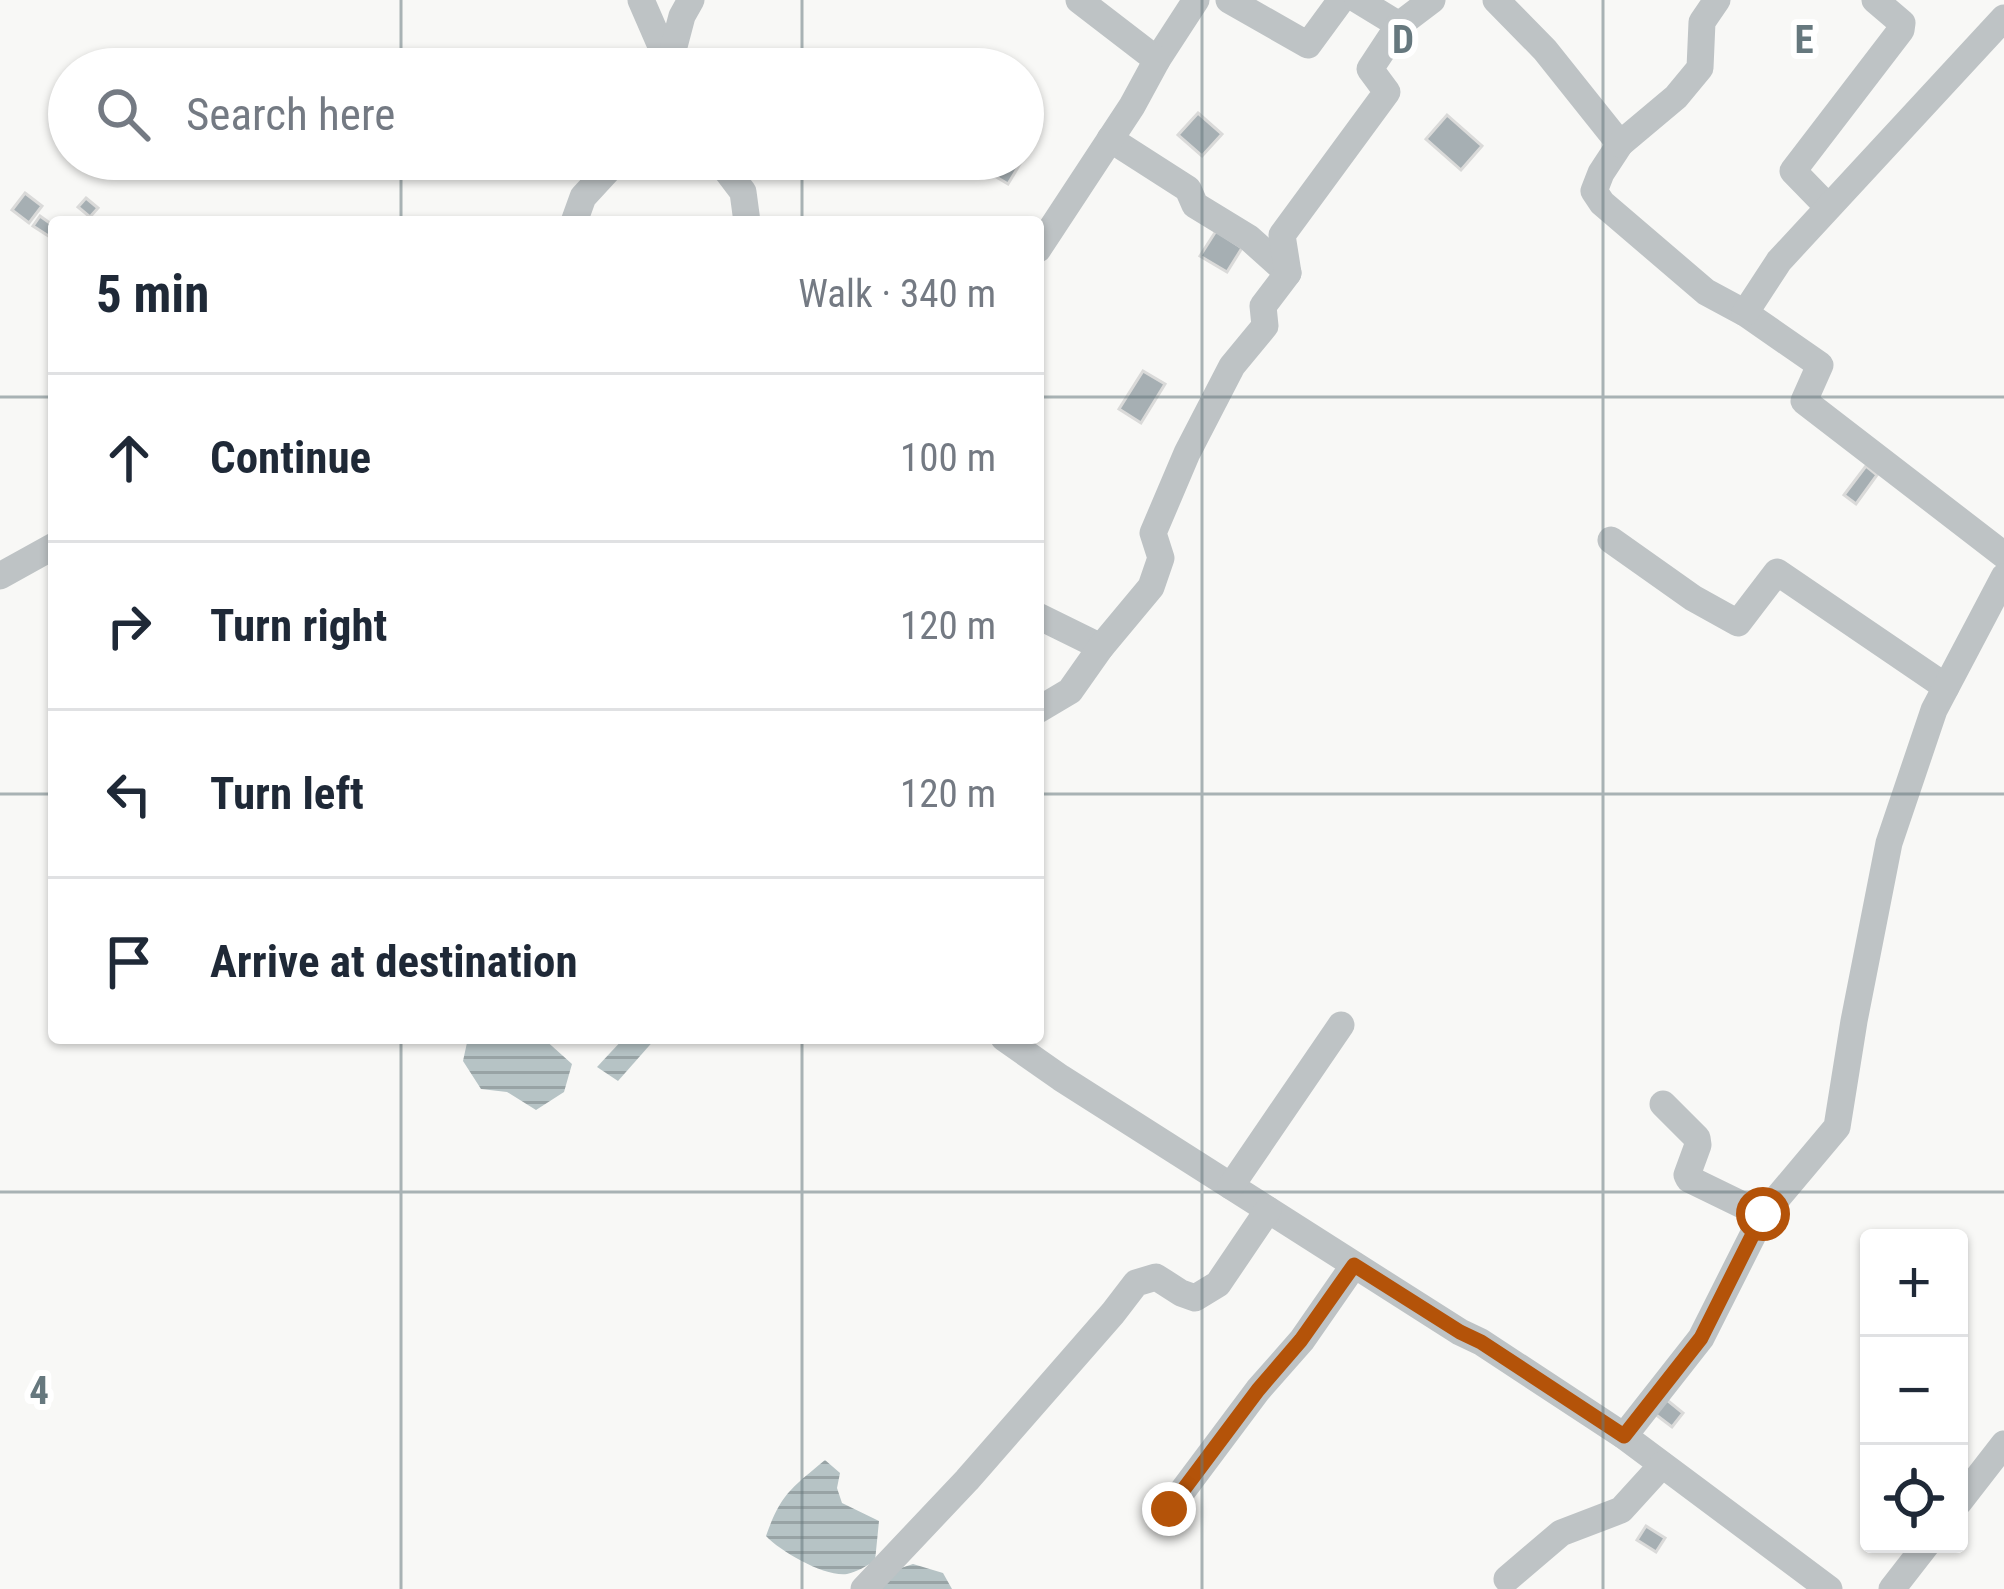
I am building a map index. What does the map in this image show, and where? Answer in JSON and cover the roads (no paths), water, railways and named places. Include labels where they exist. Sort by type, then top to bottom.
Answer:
[{"type":"street","points":[[640,0],[660,48]]},
{"type":"street","points":[[674,48],[691,0]]},
{"type":"street","points":[[1079,0],[1157,60]]},
{"type":"street","points":[[1044,240],[1196,0]]},
{"type":"street","points":[[1228,0],[1308,45],[1341,0]]},
{"type":"street","points":[[1358,0],[1399,26]]},
{"type":"street","points":[[1044,706],[1070,691],[1150,587],[1161,558],[1153,533],[1179,473],[1232,366],[1265,326],[1263,306],[1288,273],[1282,235],[1387,92],[1370,69],[1399,26],[1432,0]]},
{"type":"street","points":[[1496,0],[1545,50],[1620,144]]},
{"type":"street","points":[[1624,1436],[1701,1338],[1763,1214],[1837,1126],[1889,843],[1934,710],[2003,574],[1804,401],[1820,364],[1706,292],[1594,191],[1620,144],[1676,97],[1700,68],[1702,22],[1717,0]]},
{"type":"street","points":[[1828,207],[1793,171],[1901,30],[1898,18],[1875,0]]},
{"type":"street","points":[[1745,314],[1778,261],[2004,18]]},
{"type":"street","points":[[1110,139],[1188,189],[1195,205],[1249,238],[1288,273]]},
{"type":"street","points":[[576,216],[583,197],[599,180]]},
{"type":"street","points":[[734,180],[743,192],[746,216]]},
{"type":"street","points":[[1611,540],[1693,598],[1738,623],[1777,572],[1946,687]]},
{"type":"street","points":[[0,575],[48,549]]},
{"type":"street","points":[[1044,619],[1101,647]]},
{"type":"street","points":[[1231,1186],[1341,1025]]},
{"type":"street","points":[[1013,1044],[1624,1436],[1794,1579],[1829,1589]]},
{"type":"street","points":[[1664,1105],[1697,1138],[1689,1179],[1763,1214]]},
{"type":"street","points":[[865,1589],[967,1480],[1136,1282],[1156,1277],[1195,1298],[1218,1284],[1268,1210]]},
{"type":"street","points":[[1169,1509],[1354,1265]]},
{"type":"street","points":[[1968,1490],[2004,1444]]},
{"type":"street","points":[[1507,1579],[1562,1533],[1621,1510],[1662,1465]]},
{"type":"street","points":[[1892,1589],[1920,1553]]}]
